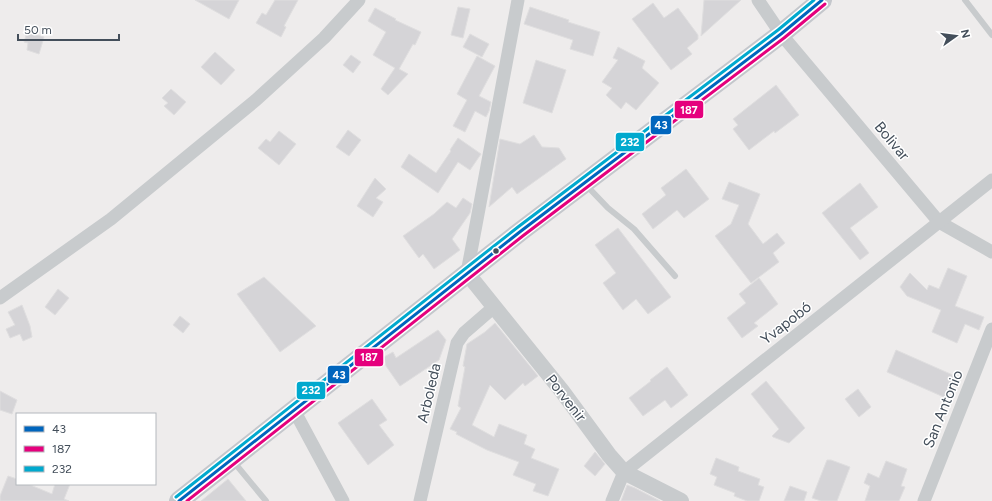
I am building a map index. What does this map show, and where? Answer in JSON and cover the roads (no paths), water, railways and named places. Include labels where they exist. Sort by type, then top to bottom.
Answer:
[{"type":"main road","points":[[179,501],[467,273],[781,34],[822,0]]},
{"type":"street","points":[[0,298],[111,219],[256,100],[324,38],[359,0]]},
{"type":"street","points":[[467,273],[518,0]]},
{"type":"street","name":"Bolivar","points":[[758,0],[781,34],[939,222],[992,252]]},
{"type":"street","name":"Yvapobó","points":[[612,501],[624,472],[992,180]]},
{"type":"street","name":"Porvenir","points":[[467,273],[562,391],[609,455],[624,472],[681,501]]},
{"type":"street","name":"Arboleda","points":[[420,501],[457,343],[464,333],[494,307]]},
{"type":"street","name":"San Antonio","points":[[924,501],[992,329]]},
{"type":"street","points":[[294,410],[343,501]]},
{"type":"lane","points":[[965,0],[992,35]]},
{"type":"lane","points":[[584,183],[608,208],[634,229],[675,276]]},
{"type":"lane","points":[[232,459],[266,501]]}]
